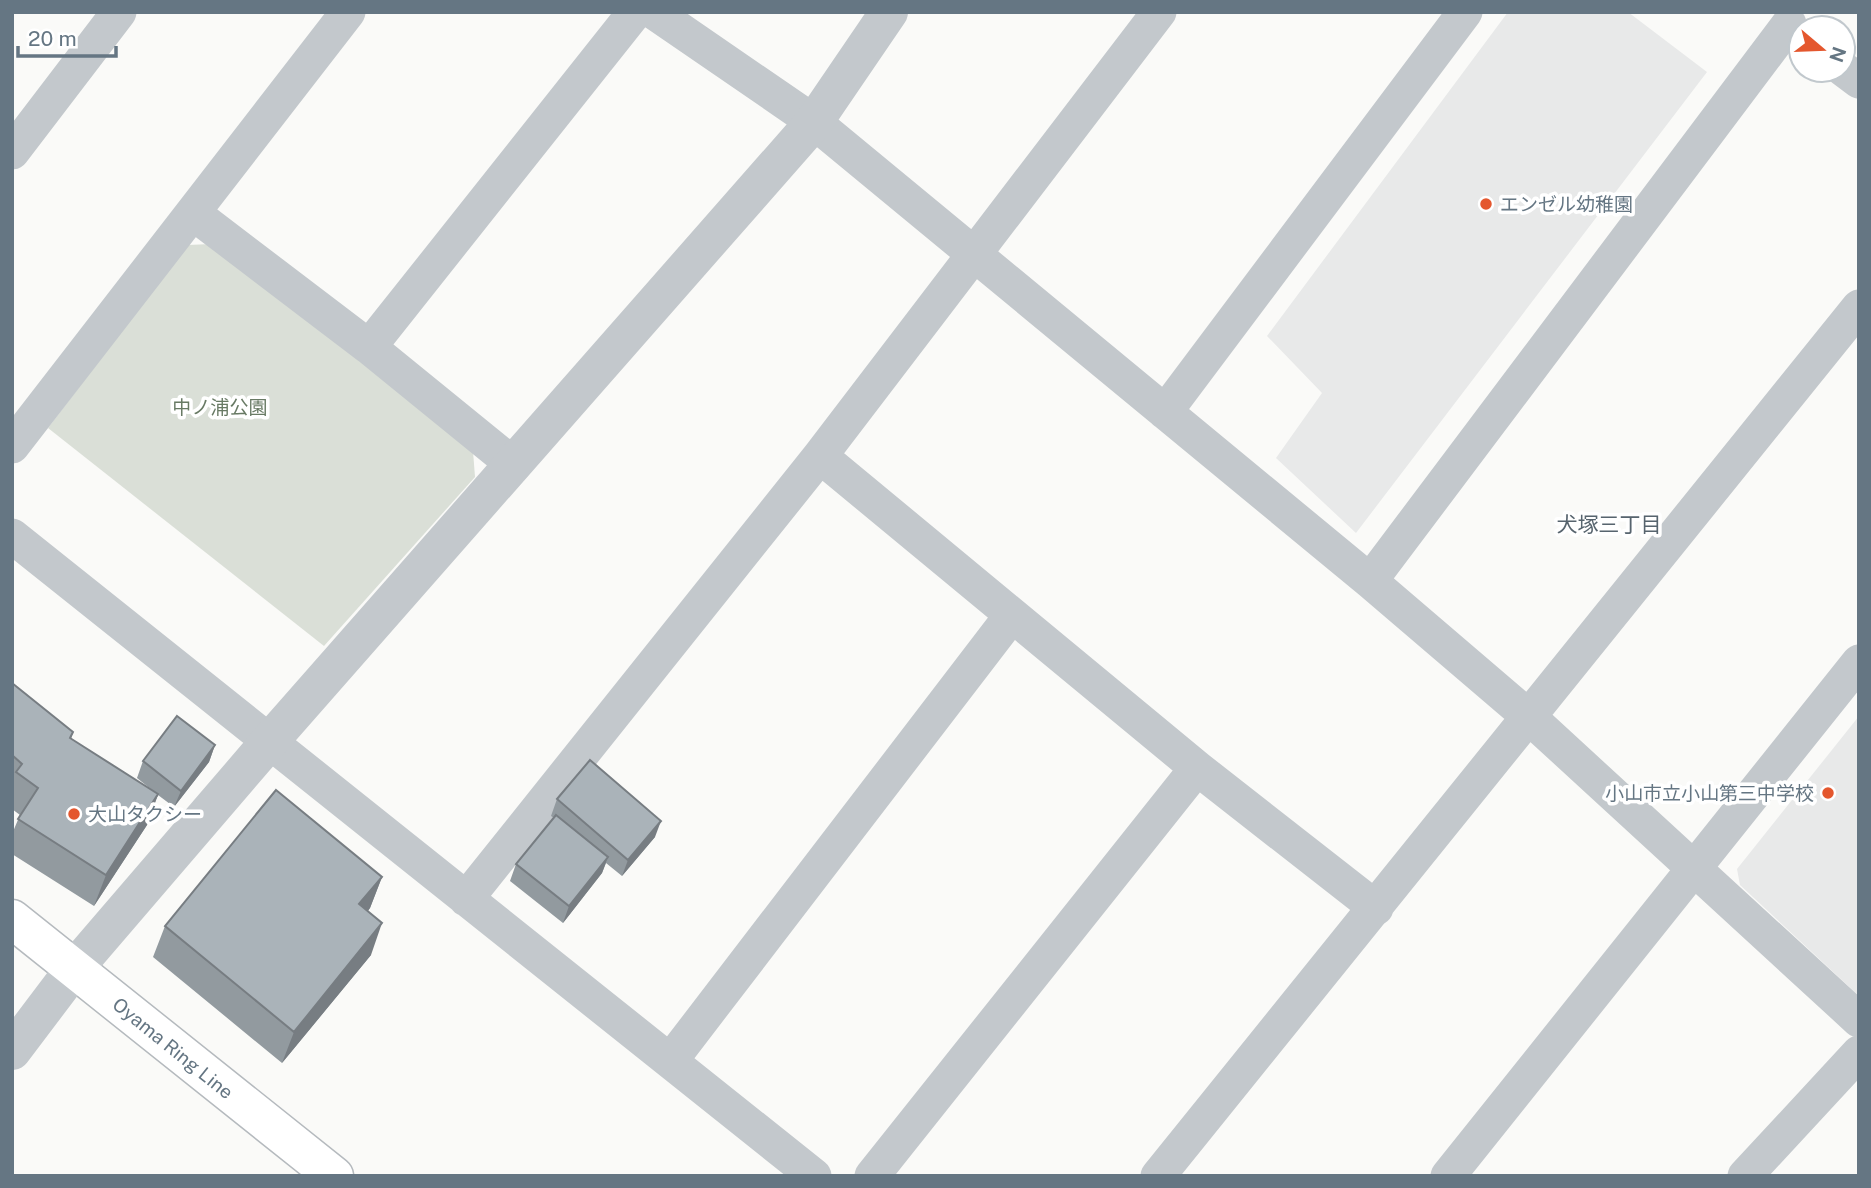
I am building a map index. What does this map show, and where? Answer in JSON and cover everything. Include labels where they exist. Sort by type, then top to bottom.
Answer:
[{"type":"main road","name":"Oyama Ring Line","points":[[12,919],[334,1176]]},
{"type":"street","points":[[12,152],[119,12]]},
{"type":"street","points":[[12,446],[348,12]]},
{"type":"street","points":[[369,347],[635,12]]},
{"type":"street","points":[[654,12],[814,122],[1370,581],[1529,717],[1859,1020]]},
{"type":"street","points":[[12,1051],[74,969],[269,742],[814,122],[890,12]]},
{"type":"street","points":[[466,899],[820,456],[977,254],[1159,12]]},
{"type":"street","points":[[1165,412],[1465,12]]},
{"type":"street","points":[[1370,581],[1787,25]]},
{"type":"street","points":[[193,213],[369,347],[514,465]]},
{"type":"street","points":[[1158,1176],[1859,307]]},
{"type":"street","points":[[820,456],[1198,768],[1376,908]]},
{"type":"street","points":[[12,536],[814,1176]]},
{"type":"street","points":[[671,1060],[1013,615]]},
{"type":"street","points":[[1448,1176],[1859,662]]},
{"type":"street","points":[[872,1176],[1198,768]]},
{"type":"street","points":[[1745,1176],[1859,1053]]},
{"type":"shaded area","name":"エンゼル幼稚園","points":[[1508,12],[1628,12],[1707,72],[1356,533],[1276,458],[1322,393],[1267,336]]},
{"type":"shaded area","name":"小山市立小山第三中学校","points":[[1859,716],[1859,996],[1740,885],[1737,869]]},
{"type":"green space","name":"中ノ浦公園","points":[[212,244],[473,451],[475,477],[324,646],[48,428],[187,245]]},
{"type":"building","points":[[12,683],[73,732],[70,738],[158,794],[106,875],[18,819],[38,788],[16,772],[22,764],[12,755]]},
{"type":"building","points":[[177,716],[215,745],[181,791],[143,761]]},
{"type":"building","points":[[590,760],[661,821],[628,860],[557,799]]},
{"type":"building","points":[[276,790],[382,877],[359,904],[382,923],[294,1032],[165,926]]},
{"type":"building","points":[[556,815],[608,857],[569,906],[516,864]]},
{"type":"place","name":"エンゼル幼稚園","points":[[1486,204]]},
{"type":"place","name":"小山市立小山第三中学校","points":[[1828,793]]},
{"type":"place","name":"大山タクシー","points":[[74,814]]},
{"type":"district","name":"犬塚三丁目","points":[[1609,524]]}]
